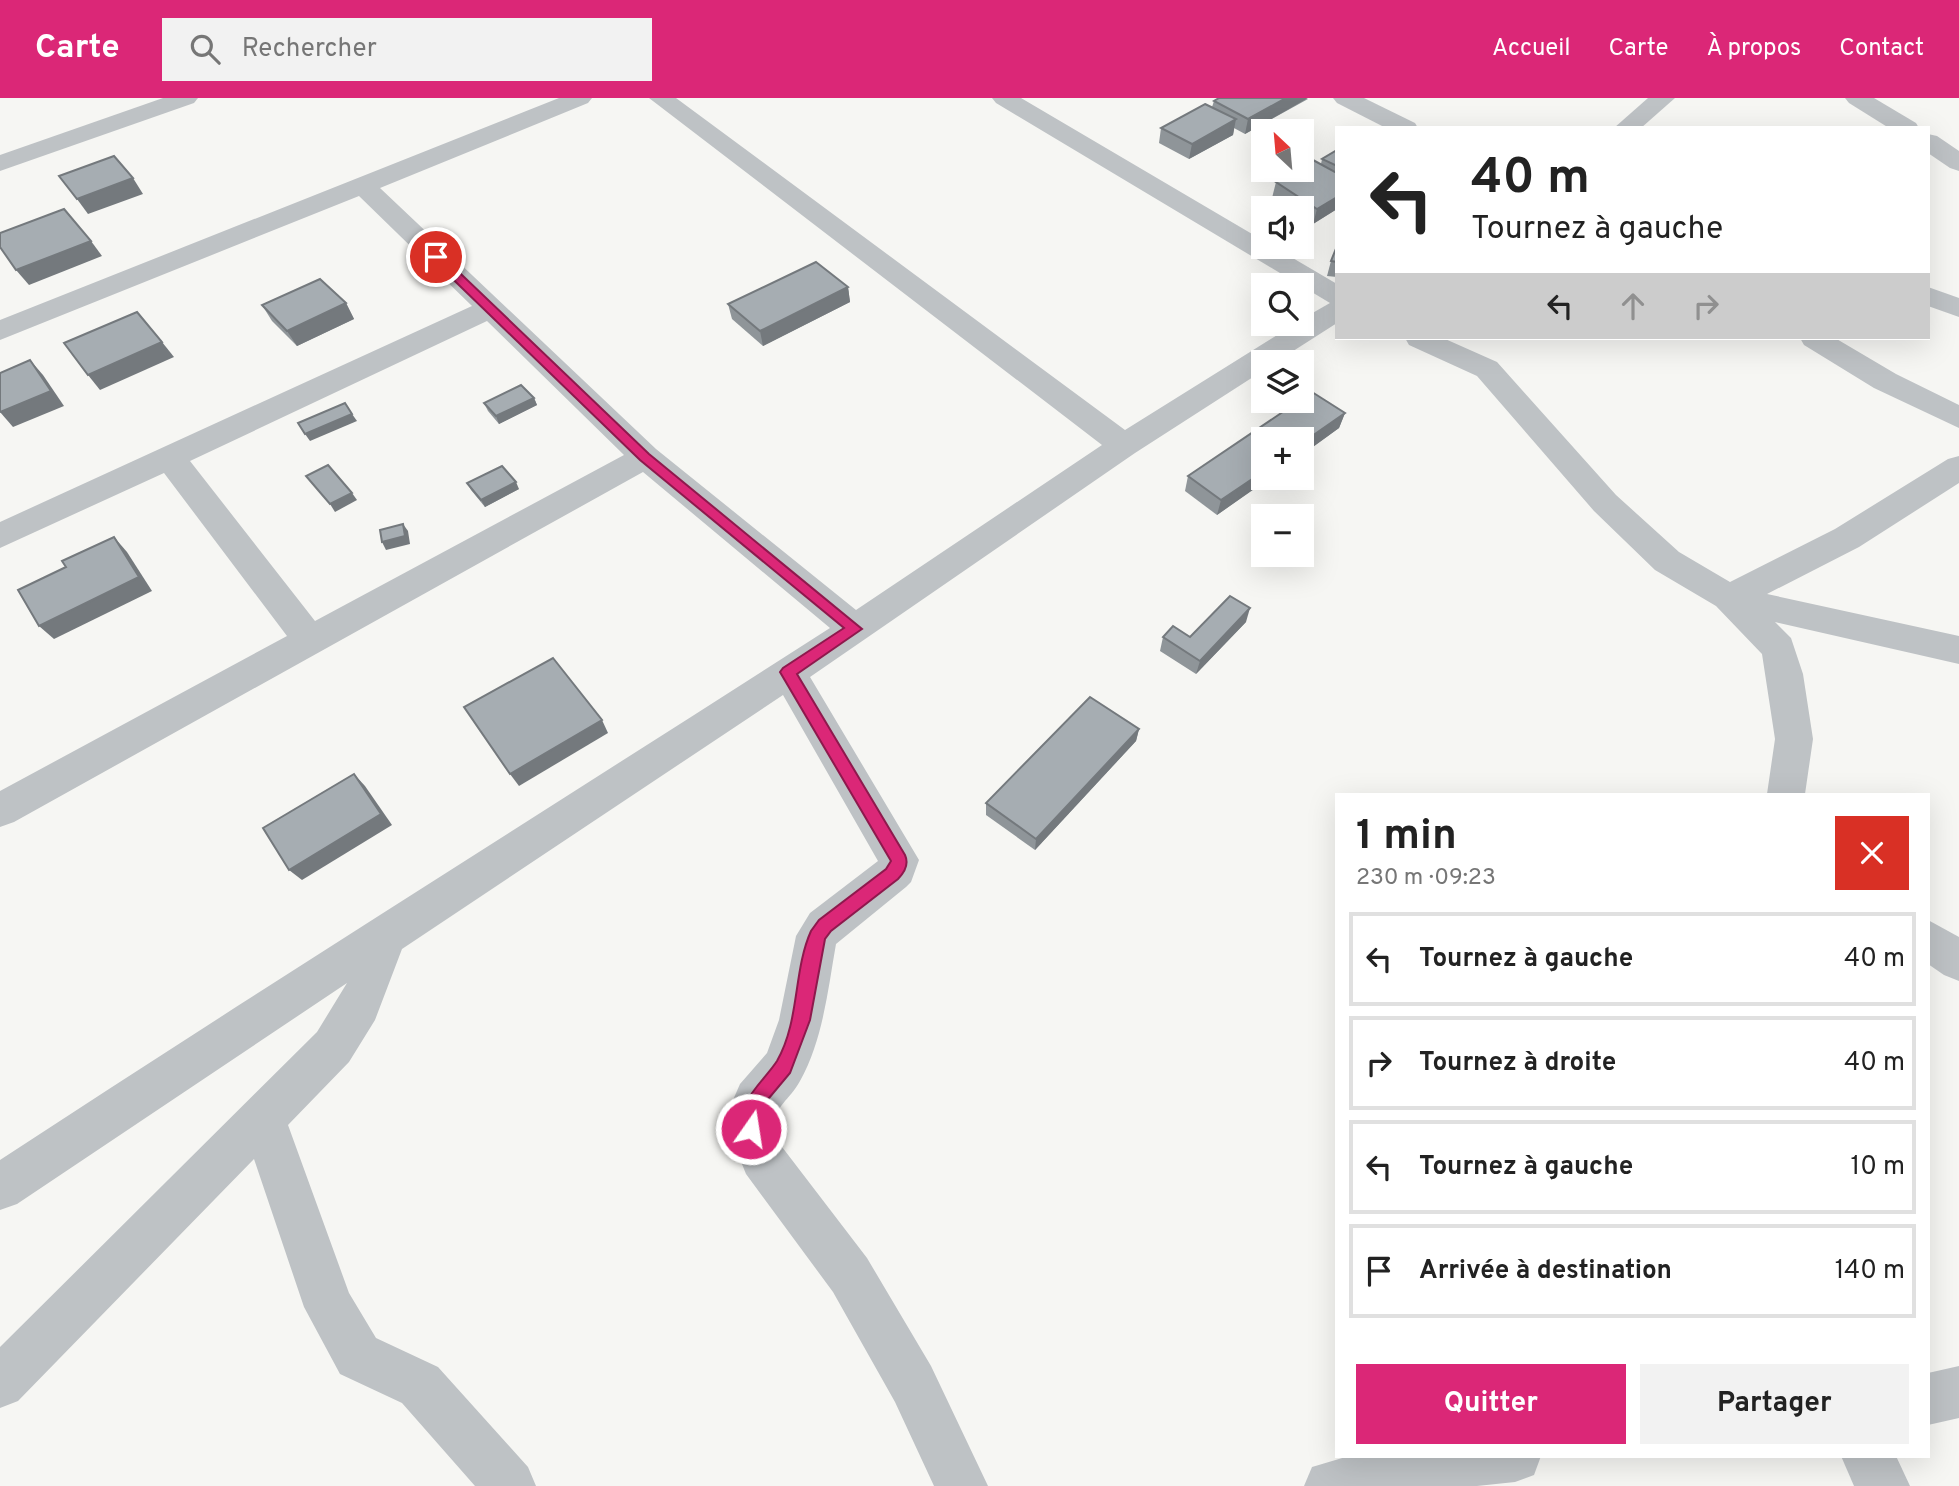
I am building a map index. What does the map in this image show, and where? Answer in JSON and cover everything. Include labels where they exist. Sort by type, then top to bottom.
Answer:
[{"type":"street","points":[[0,163],[186,98]]},
{"type":"street","points":[[0,331],[580,98]]},
{"type":"street","points":[[661,98],[1124,445]]},
{"type":"street","points":[[1004,98],[1335,295]]},
{"type":"street","points":[[1345,98],[1402,126]]},
{"type":"street","points":[[1628,126],[1663,98]]},
{"type":"street","points":[[1857,98],[1904,126]]},
{"type":"street","points":[[1930,142],[1959,163]]},
{"type":"street","points":[[364,187],[645,457],[855,629]]},
{"type":"street","points":[[1930,297],[1959,308]]},
{"type":"street","points":[[0,536],[490,309]]},
{"type":"street","points":[[0,1187],[269,1008],[386,936],[855,629],[1124,445],[1335,311]]},
{"type":"street","points":[[1423,340],[1487,369]]},
{"type":"street","points":[[1472,340],[1487,369],[1633,532],[1667,561],[1728,597],[1778,648],[1785,674],[1794,739],[1786,793]]},
{"type":"street","points":[[1817,340],[1885,382],[1959,418]]},
{"type":"street","points":[[0,810],[645,457]]},
{"type":"street","points":[[170,458],[310,640]]},
{"type":"street","points":[[1728,597],[1839,543],[1915,499],[1959,467]]},
{"type":"street","points":[[1728,597],[1881,635],[1959,650]]},
{"type":"street","points":[[788,672],[899,860],[897,869],[892,874],[825,926],[817,936],[801,1020],[784,1066],[756,1100],[751,1129],[762,1158],[850,1275],[913,1384],[961,1486]]},
{"type":"street","points":[[0,1383],[333,1047],[360,1005],[386,936]]},
{"type":"street","points":[[1930,940],[1959,961]]},
{"type":"street","points":[[263,1119],[329,1307],[358,1356],[420,1385],[509,1486]]},
{"type":"street","points":[[1930,1399],[1959,1392]]},
{"type":"street","points":[[1331,1486],[1470,1474],[1510,1458]]},
{"type":"street","points":[[1868,1458],[1883,1486]]},
{"type":"building","points":[[1219,98],[1286,98],[1248,119],[1214,101]]},
{"type":"building","points":[[1205,104],[1236,119],[1192,144],[1161,128]]},
{"type":"building","points":[[1335,151],[1335,165],[1322,159]]},
{"type":"building","points":[[114,156],[133,178],[77,199],[59,176]]},
{"type":"building","points":[[1314,161],[1335,172],[1335,198],[1317,209],[1314,207],[1314,196],[1297,196],[1276,182],[1314,182]]},
{"type":"building","points":[[64,209],[91,241],[16,270],[0,247],[0,233]]},
{"type":"building","points":[[816,262],[848,287],[760,331],[728,304]]},
{"type":"building","points":[[320,279],[346,303],[287,331],[262,305]]},
{"type":"building","points":[[137,312],[162,342],[88,375],[64,343]]},
{"type":"building","points":[[30,360],[51,391],[0,412],[0,373]]},
{"type":"building","points":[[521,385],[534,398],[496,416],[484,403]]},
{"type":"building","points":[[1314,393],[1345,413],[1314,435],[1314,427],[1261,427],[1281,413],[1314,413]]},
{"type":"building","points":[[345,403],[352,414],[305,434],[298,423]]},
{"type":"building","points":[[1251,433],[1251,480],[1221,500],[1188,476]]},
{"type":"building","points":[[328,465],[352,493],[330,504],[306,476]]},
{"type":"building","points":[[502,466],[516,482],[481,500],[467,483]]},
{"type":"building","points":[[403,524],[405,536],[382,542],[380,530]]},
{"type":"building","points":[[114,537],[139,577],[39,626],[18,590],[66,567],[62,561]]},
{"type":"building","points":[[1230,596],[1250,608],[1200,661],[1163,637],[1173,626],[1190,637]]},
{"type":"building","points":[[553,658],[602,720],[510,774],[464,707]]},
{"type":"building","points":[[1090,697],[1139,729],[1036,839],[986,803]]},
{"type":"building","points":[[354,774],[381,814],[289,870],[263,828]]},
{"type":"route","points":[[436,257],[645,457],[855,629],[788,672],[899,860],[897,869],[892,874],[825,926],[817,936],[801,1020],[784,1066],[756,1100],[751,1129]]}]
